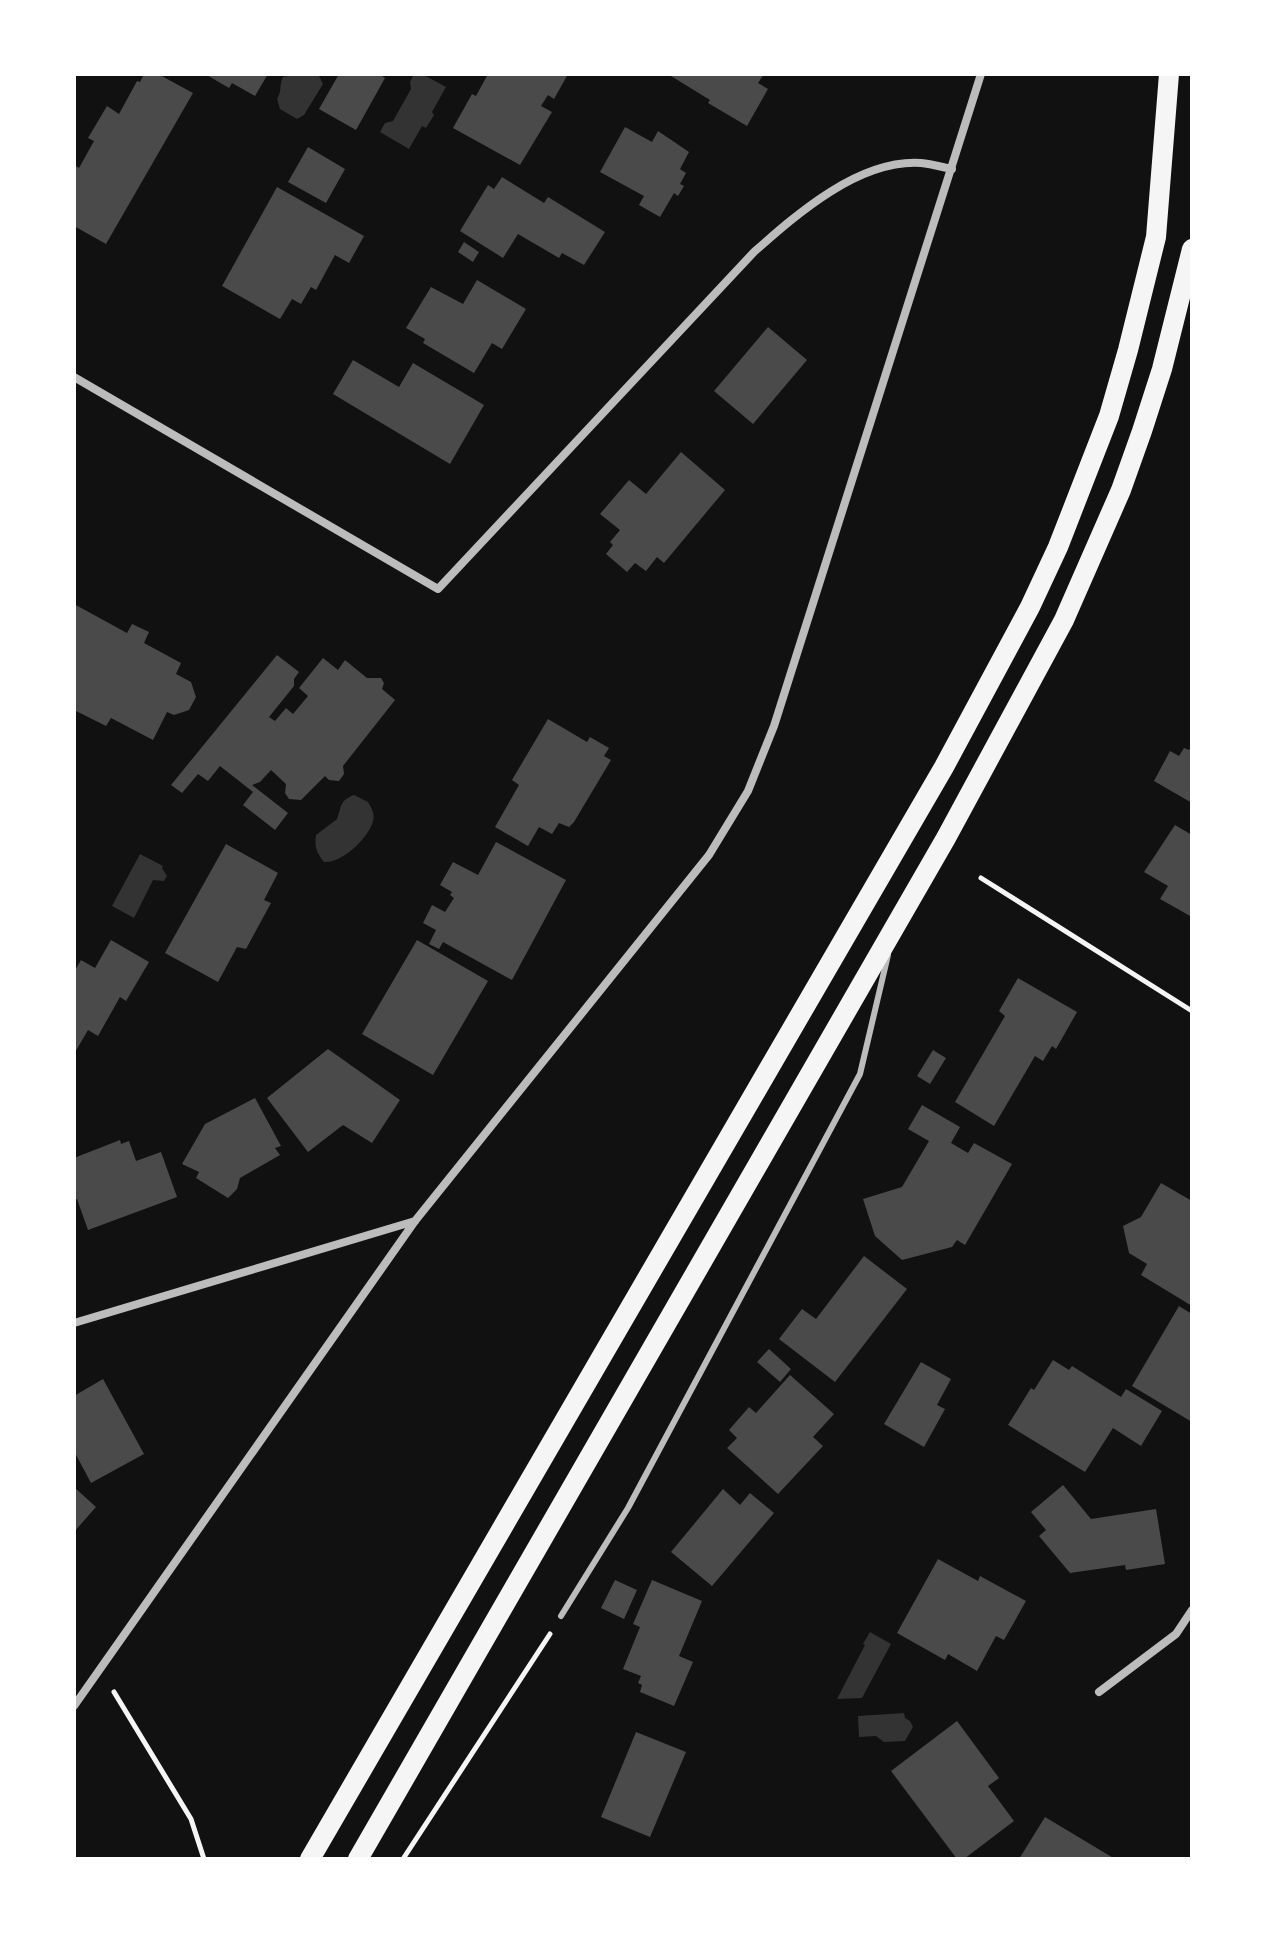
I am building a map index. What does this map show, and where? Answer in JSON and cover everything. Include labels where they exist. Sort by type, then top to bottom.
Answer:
[{"type":"main road","points":[[310,1859],[937,781],[1030,607],[1085,479],[1109,416],[1128,350],[1156,237],[1169,74]]},
{"type":"main road","points":[[358,1859],[896,920],[946,838],[1064,620],[1121,490],[1142,431],[1162,369],[1192,249]]},
{"type":"street","points":[[74,1706],[415,1221],[709,855],[748,791],[774,726],[981,74]]},
{"type":"street","points":[[74,377],[438,589],[754,252],[802,210],[828,193],[892,165],[920,163],[952,169]]},
{"type":"street","points":[[74,1323],[415,1221]]},
{"type":"street","points":[[1099,1692],[1176,1634],[1192,1610]]},
{"type":"lane","points":[[561,1616],[628,1508],[860,1074],[896,920]]},
{"type":"path","points":[[981,878],[1192,1011]]},
{"type":"path","points":[[403,1859],[561,1616]]},
{"type":"path","points":[[99,1669],[191,1819],[204,1859]]},
{"type":"shaded area","points":[[318,74],[323,84],[304,115],[297,119],[280,109],[277,99],[283,77]]},
{"type":"shaded area","points":[[414,74],[422,74],[446,87],[432,112],[434,115],[426,128],[422,126],[409,149],[380,132],[385,123],[393,121],[411,89]]},
{"type":"shaded area","points":[[354,795],[371,807],[374,816],[370,828],[346,854],[324,862],[317,850],[316,835],[337,819],[343,802]]},
{"type":"shaded area","points":[[140,854],[163,866],[167,876],[164,881],[153,880],[134,918],[112,906]]},
{"type":"shaded area","points":[[870,1632],[891,1644],[862,1698],[837,1699],[865,1645]]},
{"type":"shaded area","points":[[904,1713],[913,1727],[905,1741],[884,1742],[876,1736],[859,1737],[858,1716]]},
{"type":"building","points":[[144,74],[158,74],[193,93],[106,244],[74,226],[74,165],[79,168],[94,141],[88,138],[107,106],[119,114]]},
{"type":"building","points":[[205,74],[268,74],[255,96],[232,83],[229,88]]},
{"type":"building","points":[[339,74],[379,74],[385,78],[356,130],[319,109]]},
{"type":"building","points":[[488,74],[568,74],[554,99],[548,95],[541,106],[552,112],[520,165],[453,128],[472,94],[476,96]]},
{"type":"building","points":[[672,74],[764,74],[758,83],[768,89],[747,126],[708,103],[710,100]]},
{"type":"building","points":[[625,127],[652,142],[658,131],[689,152],[680,169],[686,173],[680,184],[684,186],[678,196],[674,193],[660,217],[639,205],[644,196],[600,172]]},
{"type":"building","points":[[308,147],[345,169],[326,203],[288,182]]},
{"type":"building","points":[[502,177],[544,203],[548,197],[605,232],[584,265],[562,253],[559,258],[518,234],[503,258],[460,231],[488,185],[494,189]]},
{"type":"building","points":[[277,187],[364,236],[349,263],[335,255],[316,290],[311,287],[301,304],[292,299],[280,319],[222,286]]},
{"type":"building","points":[[464,242],[479,252],[473,262],[458,252]]},
{"type":"building","points":[[477,280],[526,309],[502,349],[492,343],[474,373],[423,343],[425,339],[406,328],[431,287],[463,304]]},
{"type":"building","points":[[768,327],[807,360],[753,424],[714,391]]},
{"type":"building","points":[[353,360],[399,387],[413,363],[484,405],[450,464],[333,394]]},
{"type":"building","points":[[681,452],[725,490],[664,563],[657,557],[646,571],[635,563],[627,572],[606,554],[613,545],[610,542],[620,530],[600,514],[629,480],[646,494]]},
{"type":"building","points":[[74,604],[127,633],[132,624],[149,632],[144,643],[181,663],[176,674],[191,682],[196,697],[189,710],[174,715],[167,712],[153,740],[111,718],[106,726],[74,710]]},
{"type":"building","points":[[277,655],[299,672],[294,686],[269,717],[275,721],[286,708],[293,714],[308,696],[299,688],[323,658],[338,670],[345,660],[367,678],[381,678],[384,683],[382,689],[395,700],[343,766],[344,774],[339,781],[329,780],[325,776],[301,800],[289,799],[285,793],[286,784],[271,770],[260,782],[252,785],[288,813],[275,830],[243,805],[253,792],[220,766],[208,781],[198,774],[182,793],[171,785]]},
{"type":"building","points":[[548,719],[587,742],[590,737],[609,748],[604,756],[611,760],[574,822],[569,827],[559,823],[552,834],[539,827],[528,846],[495,827],[519,785],[512,780]]},
{"type":"building","points":[[1192,745],[1192,803],[1154,781],[1170,751],[1179,756],[1184,748],[1189,750]]},
{"type":"building","points":[[1175,825],[1192,835],[1192,917],[1160,899],[1168,886],[1144,872]]},
{"type":"building","points":[[496,842],[566,880],[512,980],[443,942],[439,949],[429,944],[436,930],[423,923],[432,905],[445,912],[454,898],[450,895],[452,892],[440,885],[453,862],[478,875]]},
{"type":"building","points":[[226,844],[278,873],[264,900],[271,903],[246,949],[237,947],[218,982],[165,953]]},
{"type":"building","points":[[111,940],[149,962],[126,1001],[120,997],[98,1036],[88,1030],[74,1054],[74,972],[81,960],[95,968]]},
{"type":"building","points":[[417,940],[488,981],[433,1075],[362,1034]]},
{"type":"building","points":[[1018,978],[1077,1012],[1056,1049],[1052,1046],[1043,1061],[1035,1056],[994,1126],[955,1102],[1005,1016],[999,1011]]},
{"type":"building","points":[[328,1049],[400,1100],[372,1143],[343,1125],[308,1152],[267,1098]]},
{"type":"building","points":[[933,1050],[946,1058],[930,1084],[917,1076]]},
{"type":"building","points":[[255,1098],[281,1146],[275,1148],[280,1155],[240,1178],[237,1189],[228,1198],[196,1178],[199,1172],[182,1164],[205,1124]]},
{"type":"building","points":[[922,1105],[960,1127],[951,1143],[968,1153],[974,1143],[1012,1164],[965,1245],[957,1240],[952,1247],[902,1260],[875,1236],[863,1199],[902,1187],[929,1141],[908,1129]]},
{"type":"building","points":[[120,1140],[121,1144],[129,1141],[136,1161],[161,1152],[177,1197],[88,1230],[77,1199],[74,1200],[74,1158]]},
{"type":"building","points":[[1161,1183],[1192,1201],[1192,1306],[1141,1275],[1147,1264],[1129,1253],[1123,1226],[1141,1217]]},
{"type":"building","points":[[864,1256],[907,1289],[835,1382],[779,1339],[802,1309],[816,1319]]},
{"type":"building","points":[[1179,1306],[1192,1314],[1192,1422],[1132,1386]]},
{"type":"building","points":[[769,1349],[791,1369],[780,1382],[757,1362]]},
{"type":"building","points":[[1053,1360],[1069,1370],[1072,1366],[1121,1397],[1126,1389],[1162,1411],[1141,1446],[1113,1428],[1085,1472],[1008,1425]]},
{"type":"building","points":[[921,1362],[951,1379],[937,1405],[945,1409],[924,1447],[884,1424]]},
{"type":"building","points":[[790,1375],[834,1414],[813,1437],[823,1446],[778,1494],[727,1448],[737,1438],[729,1430],[749,1407],[756,1413]]},
{"type":"building","points":[[103,1379],[144,1454],[91,1483],[74,1451],[74,1396]]},
{"type":"building","points":[[1063,1485],[1091,1519],[1156,1509],[1165,1564],[1126,1570],[1125,1565],[1070,1573],[1039,1536],[1046,1530],[1031,1512]]},
{"type":"building","points":[[74,1487],[96,1507],[74,1532]]},
{"type":"building","points":[[723,1489],[740,1505],[750,1493],[774,1513],[712,1586],[671,1552]]},
{"type":"building","points":[[938,1559],[978,1581],[980,1576],[1026,1601],[1004,1640],[996,1636],[977,1671],[948,1654],[945,1660],[897,1633]]},
{"type":"building","points":[[615,1580],[637,1590],[624,1619],[601,1608]]},
{"type":"building","points":[[652,1580],[702,1601],[679,1656],[693,1662],[674,1706],[640,1692],[642,1685],[638,1683],[641,1676],[623,1669],[640,1627],[633,1624]]},
{"type":"building","points":[[957,1721],[999,1778],[988,1786],[1014,1821],[964,1859],[957,1859],[891,1771]]},
{"type":"building","points":[[636,1732],[686,1752],[650,1837],[601,1817]]},
{"type":"building","points":[[1045,1817],[1115,1859],[1019,1859]]}]
